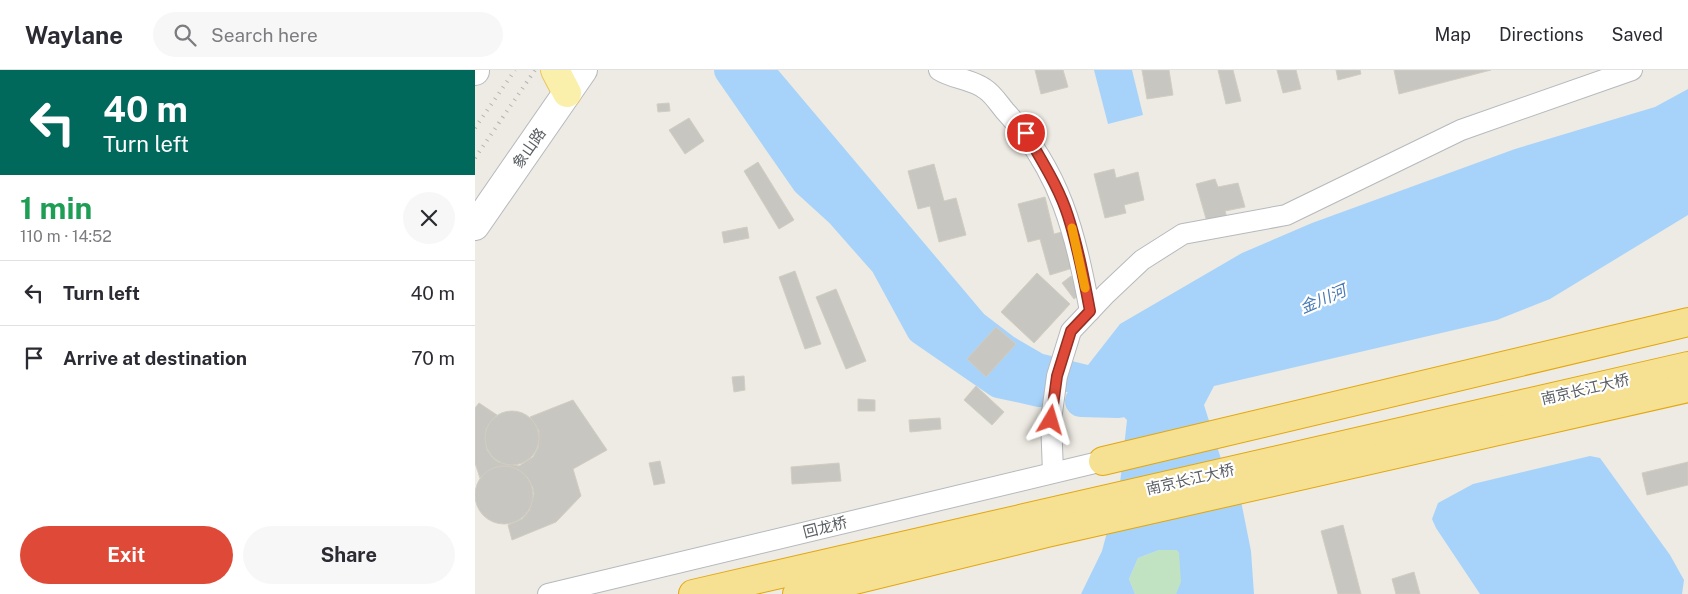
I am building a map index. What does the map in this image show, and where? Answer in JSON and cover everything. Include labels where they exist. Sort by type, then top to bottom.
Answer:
[{"type":"highway","points":[[1103,461],[1232,432],[1688,322]]},
{"type":"highway","name":"南京长江大桥","points":[[693,594],[1688,366]]},
{"type":"highway","name":"南京长江大桥","points":[[797,594],[1047,533],[1688,388]]},
{"type":"street","name":"象山路","points":[[475,226],[561,82],[583,70]]},
{"type":"street","points":[[939,70],[984,88],[1026,133],[1045,166],[1068,214],[1079,253],[1090,311]]},
{"type":"street","points":[[1053,472],[1051,420],[1057,376],[1071,331],[1142,260],[1183,234],[1286,214],[1461,130],[1632,70]]},
{"type":"street","name":"回龙桥","points":[[548,594],[1103,461]]},
{"type":"green space","points":[[1159,550],[1178,550],[1183,572],[1182,584],[1176,594],[1135,594],[1129,579],[1138,558]]},
{"type":"water","name":"金川河","points":[[741,70],[778,70],[984,314],[1014,337],[1043,354],[1088,365],[1120,324],[1242,253],[1312,223],[1515,149],[1655,107],[1688,89],[1688,215],[1550,299],[1497,320],[1214,386],[1204,405],[1221,459],[1237,481],[1251,551],[1254,594],[1176,594],[1181,582],[1179,553],[1177,550],[1159,550],[1138,558],[1129,579],[1135,594],[1081,594],[1102,551],[1120,483],[1127,420],[1111,404],[1095,396],[1045,389],[989,369],[958,350],[927,319],[840,201],[779,125]]},
{"type":"water","points":[[1094,70],[1132,70],[1143,115],[1108,124]]},
{"type":"water","points":[[1590,456],[1600,458],[1670,555],[1684,580],[1682,594],[1480,594],[1436,528],[1432,519],[1438,503],[1473,484]]},
{"type":"building","points":[[1035,70],[1063,70],[1068,87],[1041,94]]},
{"type":"building","points":[[1142,70],[1169,70],[1173,95],[1147,99]]},
{"type":"building","points":[[1218,70],[1233,70],[1241,101],[1226,104]]},
{"type":"building","points":[[1277,70],[1296,70],[1301,89],[1283,93]]},
{"type":"building","points":[[1336,70],[1360,70],[1361,74],[1338,80]]},
{"type":"building","points":[[1394,70],[1491,70],[1399,94]]},
{"type":"building","points":[[669,103],[670,111],[658,112],[657,104]]},
{"type":"building","points":[[689,118],[704,141],[685,154],[669,130]]},
{"type":"building","points":[[758,162],[794,220],[779,229],[744,171]]},
{"type":"building","points":[[934,164],[944,201],[956,198],[966,235],[939,242],[930,206],[918,209],[908,171]]},
{"type":"building","points":[[1114,169],[1116,178],[1138,172],[1144,200],[1124,205],[1126,213],[1105,218],[1094,174]]},
{"type":"building","points":[[1215,179],[1218,187],[1238,183],[1245,207],[1225,211],[1227,218],[1207,222],[1196,184]]},
{"type":"building","points":[[1045,197],[1054,234],[1066,231],[1076,267],[1050,275],[1040,239],[1028,242],[1018,204]]},
{"type":"building","points":[[747,227],[749,238],[724,243],[722,232]]},
{"type":"building","points":[[795,271],[821,344],[805,349],[779,277]]},
{"type":"building","points":[[1037,273],[1070,304],[1034,343],[1001,312]]},
{"type":"building","points":[[1071,276],[1083,292],[1074,299],[1062,283]]},
{"type":"building","points":[[836,289],[866,361],[846,369],[816,297]]},
{"type":"building","points":[[996,327],[1016,344],[986,377],[967,359]]},
{"type":"building","points":[[744,376],[745,390],[734,392],[732,377]]},
{"type":"building","points":[[976,386],[1004,412],[992,425],[964,400]]},
{"type":"building","points":[[858,399],[875,400],[875,411],[858,411]]},
{"type":"building","points":[[573,400],[607,450],[573,469],[581,496],[556,522],[512,540],[508,525],[522,519],[529,511],[534,494],[533,488],[528,478],[519,470],[508,467],[491,469],[480,478],[475,463],[475,408],[479,403],[497,415],[486,429],[487,450],[492,457],[498,462],[519,466],[533,457],[538,448],[539,431],[530,417]]},
{"type":"building","points":[[507,411],[517,411],[527,415],[535,423],[539,438],[535,453],[527,461],[517,465],[507,465],[497,461],[489,453],[485,443],[485,433],[489,423],[497,415]]},
{"type":"building","points":[[940,418],[941,429],[910,432],[909,420]]},
{"type":"building","points":[[660,461],[665,483],[654,485],[649,463]]},
{"type":"building","points":[[1688,462],[1688,485],[1647,495],[1642,473]]},
{"type":"building","points":[[839,463],[841,481],[792,484],[791,467]]},
{"type":"building","points":[[498,466],[510,466],[525,474],[533,489],[533,501],[525,516],[510,524],[498,524],[483,516],[475,501],[475,489],[483,474]]},
{"type":"building","points":[[1343,525],[1361,594],[1338,594],[1321,531]]},
{"type":"building","points":[[1414,572],[1420,594],[1396,594],[1392,579]]},
{"type":"waterway","points":[[730,70],[807,181],[841,212],[886,263],[922,329],[999,382],[1040,391]]},
{"type":"waterway","points":[[1081,401],[1118,402],[1149,397]]},
{"type":"railway","points":[[475,128],[515,70]]},
{"type":"railway","points":[[475,158],[535,70]]},
{"type":"slow traffic","points":[[1072,228],[1079,253],[1085,288]]},
{"type":"route","points":[[1026,133],[1045,166],[1068,214],[1079,253],[1090,311],[1071,331],[1057,376],[1051,420]]}]
